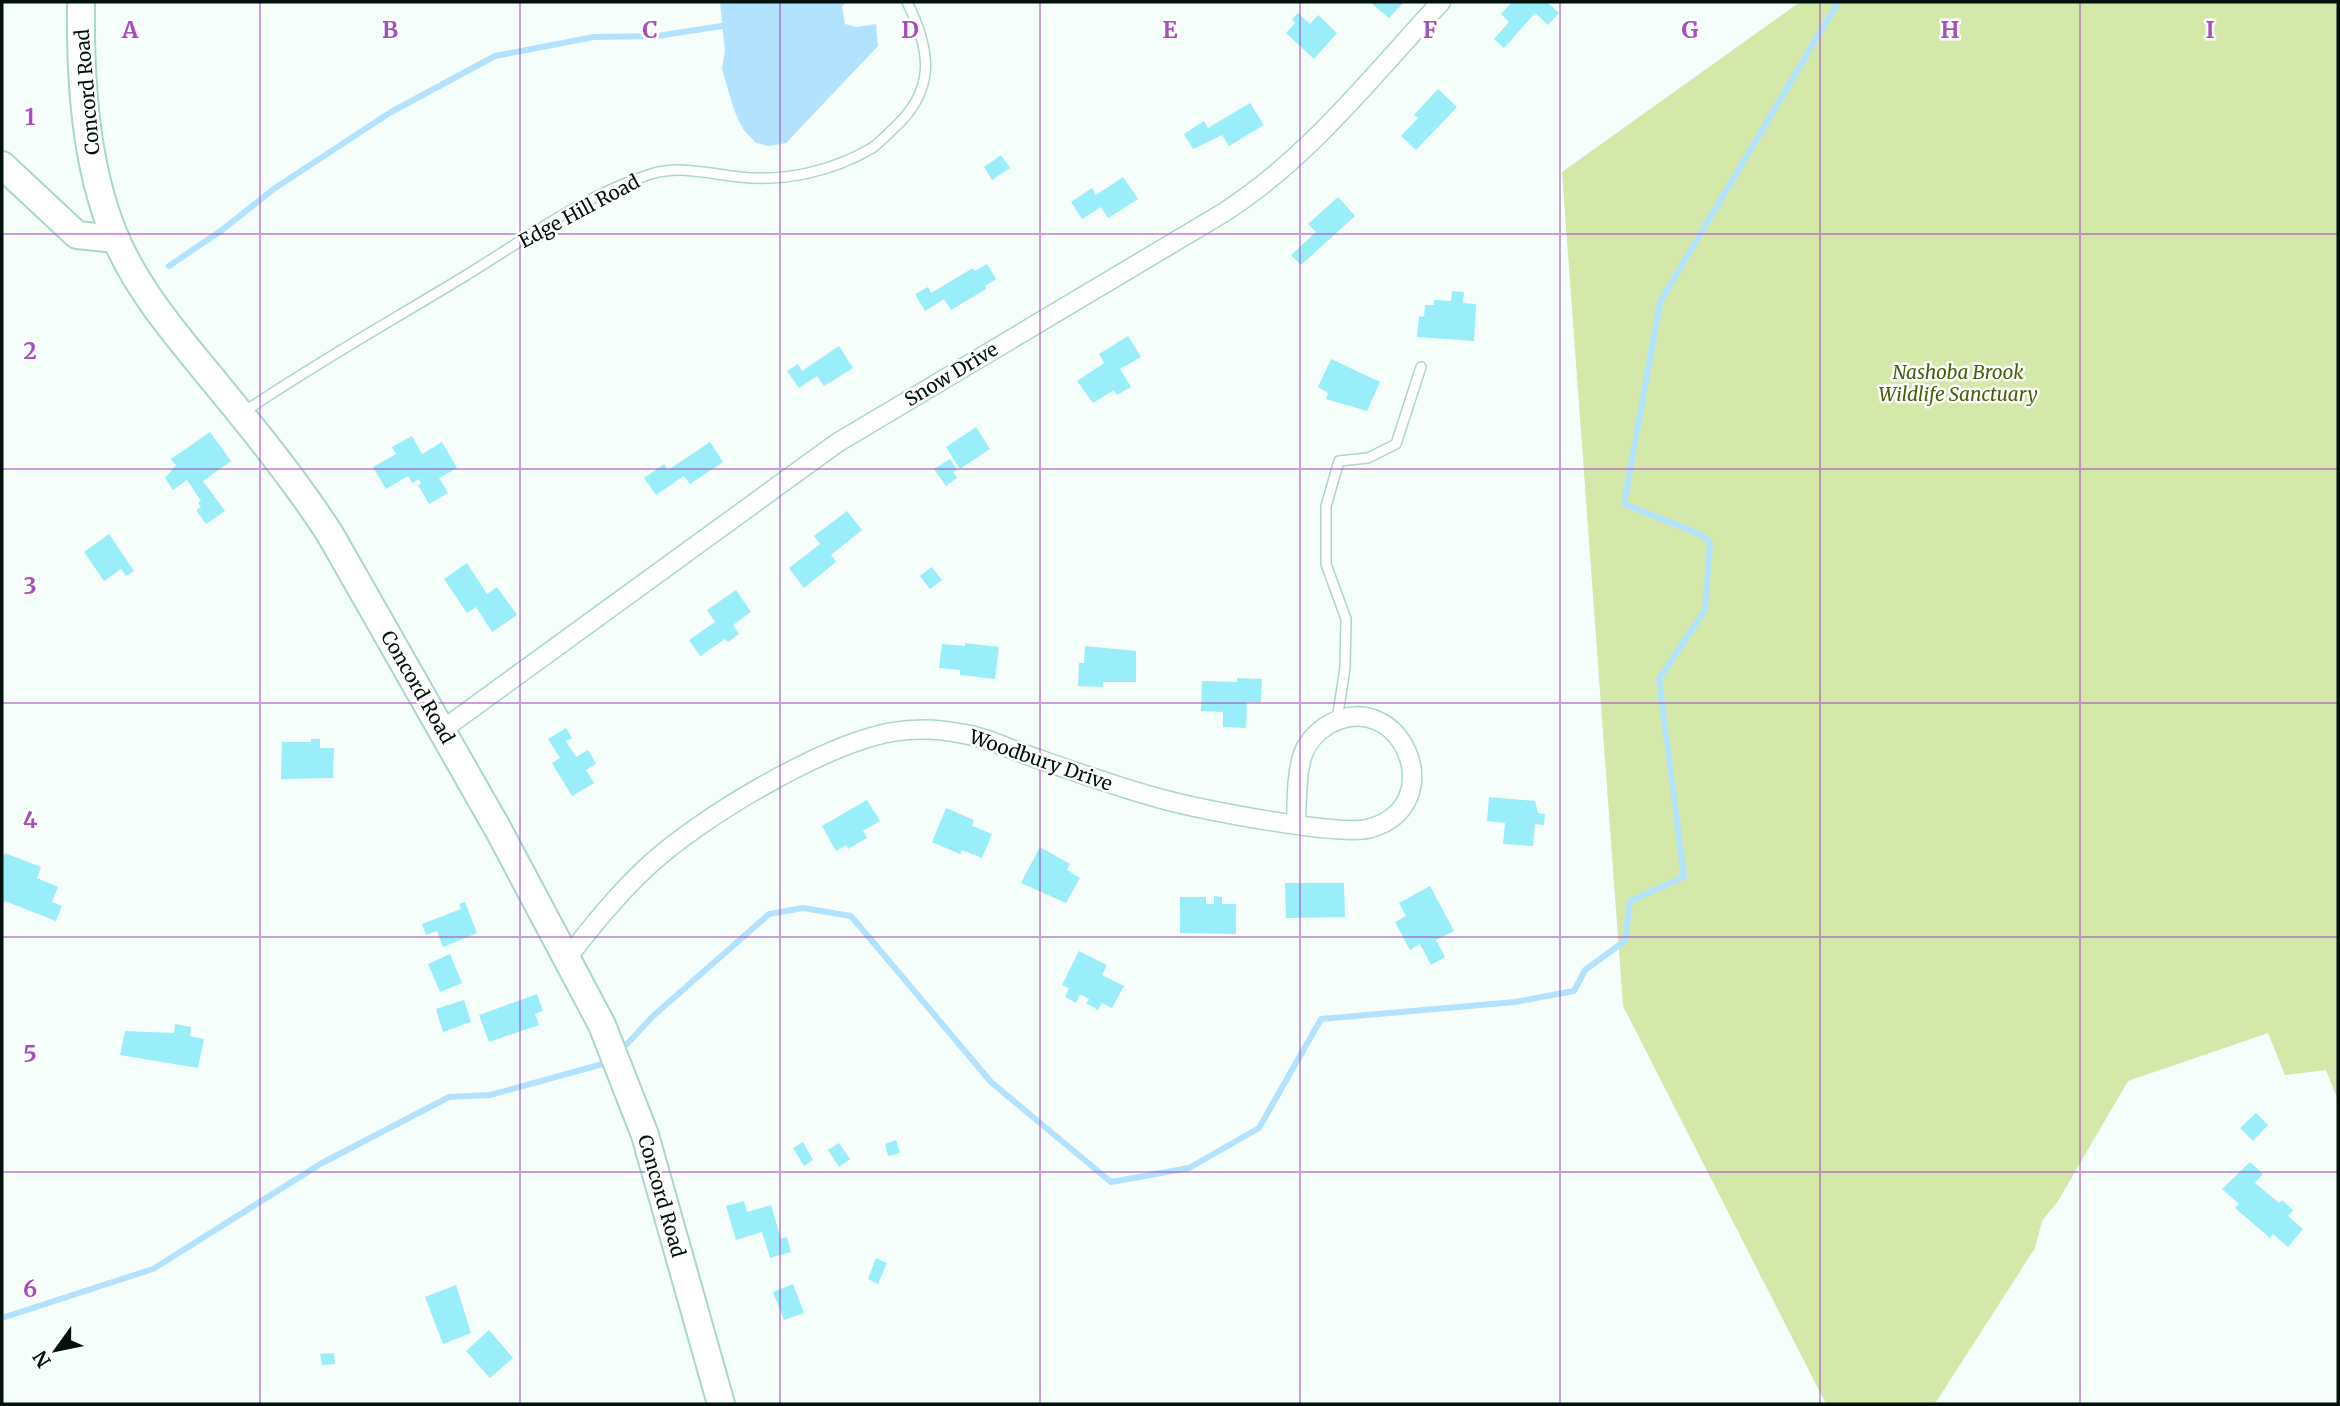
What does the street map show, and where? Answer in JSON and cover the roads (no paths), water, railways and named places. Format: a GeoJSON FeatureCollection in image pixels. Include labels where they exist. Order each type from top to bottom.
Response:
{"type":"FeatureCollection","features":[{"type":"Feature","properties":{"kind":"main road","name":"Concord Road"},"geometry":{"type":"LineString","coordinates":[[81,2],[89,146],[102,202],[116,239],[138,281],[168,324],[286,469],[330,534],[568,957],[616,1057],[645,1135],[721,1404]]}},
{"type":"Feature","properties":{"kind":"main road"},"geometry":{"type":"LineString","coordinates":[[2,165],[78,236],[116,239]]}},
{"type":"Feature","properties":{"kind":"street","name":"Snow Drive"},"geometry":{"type":"LineString","coordinates":[[442,730],[837,443],[1223,212],[1266,183],[1306,149],[1441,2]]}},
{"type":"Feature","properties":{"kind":"street","name":"Woodbury Drive"},"geometry":{"type":"LineString","coordinates":[[568,957],[608,905],[686,833],[782,776],[833,751],[891,732],[925,729],[967,734],[1160,799],[1206,810],[1368,830],[1384,824],[1397,813],[1407,799],[1412,784],[1413,767],[1408,751],[1399,737],[1386,726],[1371,719],[1337,720]]}},
{"type":"Feature","properties":{"kind":"street"},"geometry":{"type":"LineString","coordinates":[[1296,823],[1303,755],[1311,740],[1337,720]]}},
{"type":"Feature","properties":{"kind":"lane","name":"Edge Hill Road"},"geometry":{"type":"LineString","coordinates":[[241,414],[361,337],[566,214],[618,187],[652,173],[681,169],[752,178],[807,175],[872,148],[904,120],[920,98],[926,65],[921,35],[907,2]]}},
{"type":"Feature","properties":{"kind":"lane"},"geometry":{"type":"LineString","coordinates":[[1337,720],[1345,668],[1346,619],[1326,564],[1326,506],[1339,461],[1368,458],[1396,444],[1421,367]]}},
{"type":"Feature","properties":{"kind":"water"},"geometry":{"type":"Polygon","coordinates":[[[720,2],[846,2],[842,7],[845,24],[857,27],[876,24],[878,46],[786,143],[769,146],[756,143],[743,129],[734,110],[722,69],[725,51],[720,2]]]}},
{"type":"Feature","properties":{"kind":"waterway"},"geometry":{"type":"LineString","coordinates":[[627,1044],[652,1017],[769,914],[803,908],[851,916],[991,1082],[1111,1182],[1189,1168],[1259,1128],[1321,1019],[1515,1002],[1574,991],[1585,970],[1625,941],[1630,901],[1684,877],[1659,679],[1705,610],[1710,543],[1702,535],[1624,504],[1660,302],[1838,2]]}},
{"type":"Feature","properties":{"kind":"waterway"},"geometry":{"type":"LineString","coordinates":[[169,266],[222,230],[275,188],[391,112],[495,56],[594,37],[657,36],[722,26]]}},
{"type":"Feature","properties":{"kind":"waterway"},"geometry":{"type":"LineString","coordinates":[[2,1318],[153,1269],[322,1163],[449,1097],[490,1095],[603,1064]]}},
{"type":"Feature","properties":{"kind":"park label","name":"Nashoba Brook Wildlife Sanctuary"},"geometry":{"type":"Point","coordinates":[1958,383]}}]}
